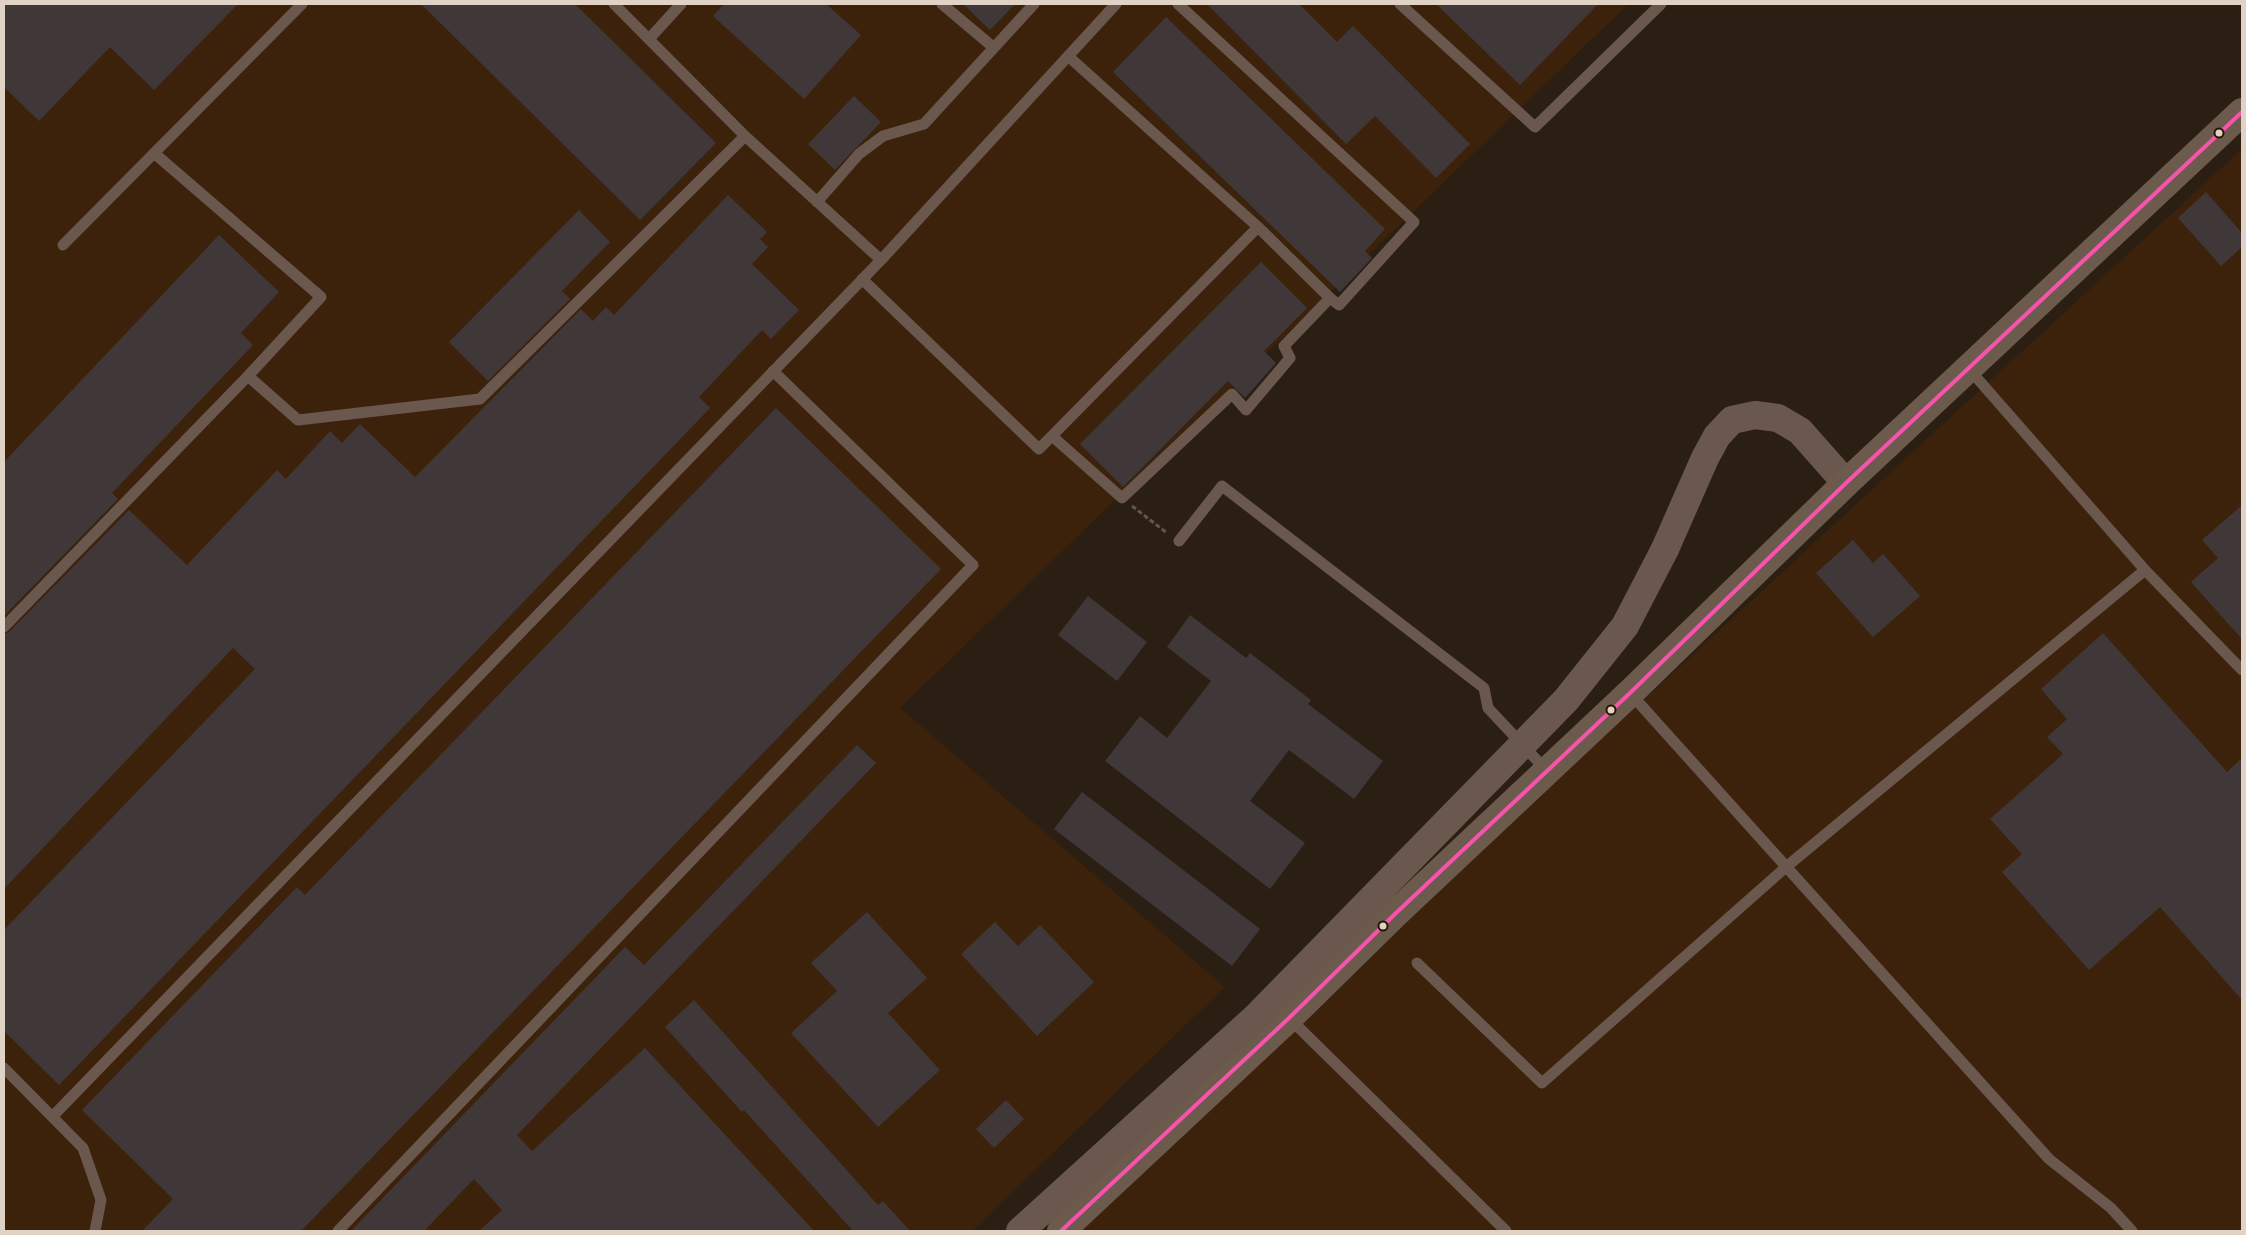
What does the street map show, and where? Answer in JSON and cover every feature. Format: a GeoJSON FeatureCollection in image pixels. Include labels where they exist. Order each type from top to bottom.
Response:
{"type":"FeatureCollection","features":[{"type":"Feature","properties":{"kind":"main road"},"geometry":{"type":"LineString","coordinates":[[1061,1231],[1289,1018],[1396,913],[1630,693],[1846,483],[2242,112]]}},
{"type":"Feature","properties":{"kind":"street"},"geometry":{"type":"LineString","coordinates":[[1020,1231],[1256,1016],[1566,700],[1625,626],[1666,549],[1705,458],[1717,436],[1732,420],[1754,415],[1778,418],[1800,431],[1846,483]]}},
{"type":"Feature","properties":{"kind":"lane"},"geometry":{"type":"LineString","coordinates":[[63,245],[302,4]]}},
{"type":"Feature","properties":{"kind":"lane"},"geometry":{"type":"LineString","coordinates":[[614,4],[745,136],[881,260]]}},
{"type":"Feature","properties":{"kind":"lane"},"geometry":{"type":"LineString","coordinates":[[649,39],[681,4]]}},
{"type":"Feature","properties":{"kind":"lane"},"geometry":{"type":"LineString","coordinates":[[942,4],[993,47]]}},
{"type":"Feature","properties":{"kind":"lane"},"geometry":{"type":"LineString","coordinates":[[818,202],[859,154],[883,136],[924,124],[1034,4]]}},
{"type":"Feature","properties":{"kind":"lane"},"geometry":{"type":"LineString","coordinates":[[53,1116],[881,260],[1116,4]]}},
{"type":"Feature","properties":{"kind":"lane"},"geometry":{"type":"LineString","coordinates":[[1068,56],[1258,227],[1339,305],[1414,222],[1178,4]]}},
{"type":"Feature","properties":{"kind":"lane"},"geometry":{"type":"LineString","coordinates":[[1400,4],[1535,127],[1661,4]]}},
{"type":"Feature","properties":{"kind":"lane"},"geometry":{"type":"LineString","coordinates":[[248,376],[298,420],[480,399],[745,136]]}},
{"type":"Feature","properties":{"kind":"lane"},"geometry":{"type":"LineString","coordinates":[[4,627],[248,376],[321,297],[154,153]]}},
{"type":"Feature","properties":{"kind":"lane"},"geometry":{"type":"LineString","coordinates":[[862,279],[1039,449],[1258,227]]}},
{"type":"Feature","properties":{"kind":"lane"},"geometry":{"type":"LineString","coordinates":[[1052,436],[1122,498],[1232,394],[1246,410],[1290,358],[1284,346],[1330,298]]}},
{"type":"Feature","properties":{"kind":"lane"},"geometry":{"type":"LineString","coordinates":[[1969,369],[2145,570],[2242,670]]}},
{"type":"Feature","properties":{"kind":"lane"},"geometry":{"type":"LineString","coordinates":[[338,1231],[973,565],[773,371]]}},
{"type":"Feature","properties":{"kind":"lane"},"geometry":{"type":"LineString","coordinates":[[1175,538],[1222,486],[1484,688],[1488,708],[1547,771]]}},
{"type":"Feature","properties":{"kind":"lane"},"geometry":{"type":"LineString","coordinates":[[1417,963],[1542,1083],[1786,867],[2145,570]]}},
{"type":"Feature","properties":{"kind":"lane"},"geometry":{"type":"LineString","coordinates":[[1630,693],[2049,1159],[2111,1208],[2132,1231]]}},
{"type":"Feature","properties":{"kind":"lane"},"geometry":{"type":"LineString","coordinates":[[1289,1018],[1506,1231]]}},
{"type":"Feature","properties":{"kind":"lane"},"geometry":{"type":"LineString","coordinates":[[4,1068],[84,1148],[101,1200],[95,1231]]}},
{"type":"Feature","properties":{"kind":"path"},"geometry":{"type":"LineString","coordinates":[[1122,498],[1175,538]]}},
{"type":"Feature","properties":{"kind":"shaded area"},"geometry":{"type":"Polygon","coordinates":[[[4,4],[1628,4],[900,708],[1225,987],[972,1231],[4,1231],[4,4]]]}},
{"type":"Feature","properties":{"kind":"shaded area"},"geometry":{"type":"Polygon","coordinates":[[[2242,149],[2242,1231],[1063,1231],[1349,971],[2242,149]]]}},
{"type":"Feature","properties":{"kind":"building"},"geometry":{"type":"Polygon","coordinates":[[[4,4],[238,4],[154,90],[110,47],[39,121],[4,87],[4,4]]]}},
{"type":"Feature","properties":{"kind":"building"},"geometry":{"type":"Polygon","coordinates":[[[421,4],[575,4],[716,143],[640,220],[421,4]]]}},
{"type":"Feature","properties":{"kind":"building"},"geometry":{"type":"Polygon","coordinates":[[[724,4],[826,4],[861,35],[804,99],[713,16],[724,4]]]}},
{"type":"Feature","properties":{"kind":"building"},"geometry":{"type":"Polygon","coordinates":[[[963,4],[1015,4],[990,30],[963,4]]]}},
{"type":"Feature","properties":{"kind":"building"},"geometry":{"type":"Polygon","coordinates":[[[1207,4],[1299,4],[1337,42],[1353,26],[1470,144],[1436,178],[1375,116],[1346,144],[1207,4]]]}},
{"type":"Feature","properties":{"kind":"building"},"geometry":{"type":"Polygon","coordinates":[[[1436,4],[1598,4],[1520,85],[1436,4]]]}},
{"type":"Feature","properties":{"kind":"building"},"geometry":{"type":"Polygon","coordinates":[[[1166,17],[1385,229],[1365,251],[1372,258],[1340,292],[1113,72],[1166,17]]]}},
{"type":"Feature","properties":{"kind":"building"},"geometry":{"type":"Polygon","coordinates":[[[854,96],[881,122],[835,170],[808,144],[854,96]]]}},
{"type":"Feature","properties":{"kind":"building"},"geometry":{"type":"Polygon","coordinates":[[[2206,192],[2242,233],[2242,247],[2221,266],[2178,218],[2206,192]]]}},
{"type":"Feature","properties":{"kind":"building"},"geometry":{"type":"Polygon","coordinates":[[[728,195],[767,232],[760,239],[768,247],[752,264],[799,310],[771,339],[762,330],[699,397],[710,408],[59,1085],[4,1031],[4,930],[255,669],[233,648],[4,889],[4,634],[9,632],[129,510],[187,565],[277,470],[286,479],[330,431],[342,443],[360,424],[415,477],[581,309],[593,321],[606,307],[614,315],[728,195]]]}},
{"type":"Feature","properties":{"kind":"building"},"geometry":{"type":"Polygon","coordinates":[[[579,210],[610,242],[562,291],[570,299],[488,381],[449,342],[579,210]]]}},
{"type":"Feature","properties":{"kind":"building"},"geometry":{"type":"Polygon","coordinates":[[[219,235],[279,292],[241,333],[253,345],[112,493],[118,499],[4,616],[4,462],[219,235]]]}},
{"type":"Feature","properties":{"kind":"building"},"geometry":{"type":"Polygon","coordinates":[[[1261,262],[1307,308],[1264,351],[1276,363],[1245,398],[1228,381],[1123,487],[1080,444],[1261,262]]]}},
{"type":"Feature","properties":{"kind":"building"},"geometry":{"type":"Polygon","coordinates":[[[776,408],[941,569],[301,1231],[142,1231],[173,1199],[82,1110],[297,887],[305,895],[776,408]]]}},
{"type":"Feature","properties":{"kind":"building"},"geometry":{"type":"Polygon","coordinates":[[[2242,505],[2242,639],[2191,582],[2218,558],[2202,540],[2242,505]]]}},
{"type":"Feature","properties":{"kind":"building"},"geometry":{"type":"Polygon","coordinates":[[[1853,540],[1873,563],[1883,554],[1920,596],[1873,637],[1816,573],[1853,540]]]}},
{"type":"Feature","properties":{"kind":"building"},"geometry":{"type":"Polygon","coordinates":[[[1088,596],[1147,642],[1117,681],[1058,635],[1088,596]]]}},
{"type":"Feature","properties":{"kind":"building"},"geometry":{"type":"Polygon","coordinates":[[[1190,615],[1246,658],[1250,653],[1311,700],[1308,704],[1383,761],[1354,799],[1289,750],[1250,801],[1305,843],[1270,889],[1105,761],[1140,716],[1167,738],[1211,681],[1167,647],[1190,615]]]}},
{"type":"Feature","properties":{"kind":"building"},"geometry":{"type":"Polygon","coordinates":[[[2103,633],[2227,772],[2242,758],[2242,1000],[2160,907],[2089,970],[2002,872],[2022,854],[1990,819],[2063,754],[2047,737],[2067,719],[2041,689],[2103,633]]]}},
{"type":"Feature","properties":{"kind":"building"},"geometry":{"type":"Polygon","coordinates":[[[857,745],[876,763],[517,1135],[532,1151],[645,1048],[814,1231],[479,1231],[502,1210],[474,1179],[424,1231],[351,1231],[625,947],[644,965],[857,745]]]}},
{"type":"Feature","properties":{"kind":"building"},"geometry":{"type":"Polygon","coordinates":[[[1082,792],[1260,929],[1232,966],[1054,829],[1082,792]]]}},
{"type":"Feature","properties":{"kind":"building"},"geometry":{"type":"Polygon","coordinates":[[[867,912],[927,978],[888,1013],[940,1070],[878,1127],[791,1033],[837,991],[811,963],[867,912]]]}},
{"type":"Feature","properties":{"kind":"building"},"geometry":{"type":"Polygon","coordinates":[[[995,922],[1018,946],[1040,925],[1094,982],[1037,1036],[961,954],[995,922]]]}},
{"type":"Feature","properties":{"kind":"building"},"geometry":{"type":"Polygon","coordinates":[[[694,1000],[878,1205],[883,1201],[910,1231],[853,1231],[744,1110],[742,1112],[665,1027],[694,1000]]]}},
{"type":"Feature","properties":{"kind":"building"},"geometry":{"type":"Polygon","coordinates":[[[1006,1100],[1024,1119],[994,1148],[976,1129],[1006,1100]]]}},
{"type":"Feature","properties":{"kind":"transit line"},"geometry":{"type":"LineString","coordinates":[[1061,1231],[1289,1018],[1396,913],[1630,693],[1846,483],[2242,112]]}}]}
